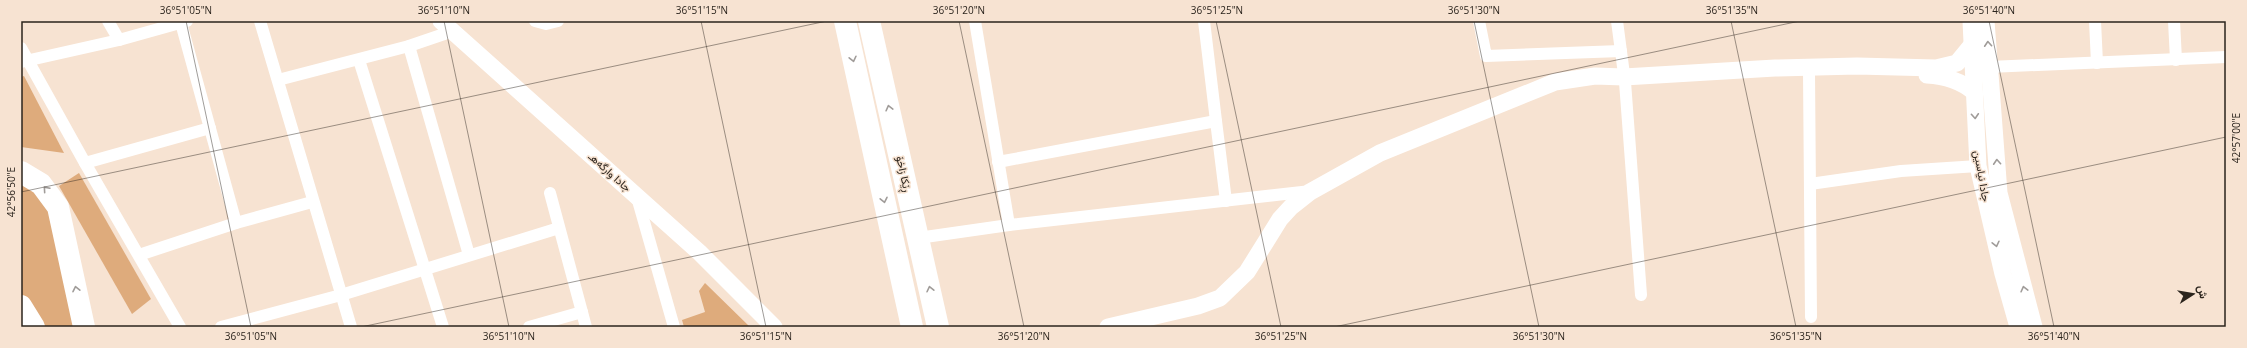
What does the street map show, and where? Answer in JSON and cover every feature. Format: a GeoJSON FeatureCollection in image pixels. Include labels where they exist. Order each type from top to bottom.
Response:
{"type":"FeatureCollection","features":[{"type":"Feature","properties":{"kind":"highway"},"geometry":{"type":"LineString","coordinates":[[845,21],[912,327]]}},
{"type":"Feature","properties":{"kind":"highway","name":"ڕێکا زاخۆ"},"geometry":{"type":"LineString","coordinates":[[869,21],[938,327]]}},
{"type":"Feature","properties":{"kind":"highway"},"geometry":{"type":"LineString","coordinates":[[870,134],[873,138],[882,142],[891,137],[894,128]]}},
{"type":"Feature","properties":{"kind":"highway"},"geometry":{"type":"LineString","coordinates":[[878,173],[882,165],[890,161],[895,162],[902,167]]}},
{"type":"Feature","properties":{"kind":"highway"},"geometry":{"type":"LineString","coordinates":[[21,172],[34,178],[48,191],[61,216],[84,327]]}},
{"type":"Feature","properties":{"kind":"highway"},"geometry":{"type":"LineString","coordinates":[[21,306],[34,327]]}},
{"type":"Feature","properties":{"kind":"street"},"geometry":{"type":"LineString","coordinates":[[108,21],[120,40]]}},
{"type":"Feature","properties":{"kind":"street"},"geometry":{"type":"LineString","coordinates":[[260,21],[312,202],[351,327]]}},
{"type":"Feature","properties":{"kind":"street"},"geometry":{"type":"LineString","coordinates":[[535,21],[546,24],[558,21]]}},
{"type":"Feature","properties":{"kind":"street"},"geometry":{"type":"LineString","coordinates":[[975,21],[1009,225]]}},
{"type":"Feature","properties":{"kind":"street"},"geometry":{"type":"LineString","coordinates":[[1204,21],[1226,201]]}},
{"type":"Feature","properties":{"kind":"street"},"geometry":{"type":"LineString","coordinates":[[1479,21],[1486,56],[1621,51]]}},
{"type":"Feature","properties":{"kind":"street"},"geometry":{"type":"LineString","coordinates":[[1617,21],[1624,79],[1641,295]]}},
{"type":"Feature","properties":{"kind":"street","name":"جادا نیاسین"},"geometry":{"type":"LineString","coordinates":[[1971,21],[1971,46],[1978,166],[2003,274],[2018,327]]}},
{"type":"Feature","properties":{"kind":"street","name":"جادا نیاسین"},"geometry":{"type":"LineString","coordinates":[[1986,21],[1999,193],[2034,327]]}},
{"type":"Feature","properties":{"kind":"street"},"geometry":{"type":"LineString","coordinates":[[2095,21],[2097,64]]}},
{"type":"Feature","properties":{"kind":"street"},"geometry":{"type":"LineString","coordinates":[[2174,21],[2176,60]]}},
{"type":"Feature","properties":{"kind":"street"},"geometry":{"type":"LineString","coordinates":[[25,61],[120,40],[185,22],[210,128],[236,223]]}},
{"type":"Feature","properties":{"kind":"street"},"geometry":{"type":"LineString","coordinates":[[278,80],[409,46],[447,26]]}},
{"type":"Feature","properties":{"kind":"street","name":"جادا وارگه‌هـ"},"geometry":{"type":"LineString","coordinates":[[447,26],[699,252],[774,327]]}},
{"type":"Feature","properties":{"kind":"street"},"geometry":{"type":"LineString","coordinates":[[409,46],[469,255]]}},
{"type":"Feature","properties":{"kind":"street"},"geometry":{"type":"LineString","coordinates":[[1108,327],[1198,306],[1220,298],[1248,272],[1265,240],[1284,215],[1291,207],[1312,191],[1380,153],[1555,82],[1595,76],[1624,79],[1809,72],[1936,76],[1952,72],[1971,46]]}},
{"type":"Feature","properties":{"kind":"street"},"geometry":{"type":"LineString","coordinates":[[21,48],[25,61],[180,327]]}},
{"type":"Feature","properties":{"kind":"street"},"geometry":{"type":"LineString","coordinates":[[1990,67],[2097,64],[2226,57]]}},
{"type":"Feature","properties":{"kind":"street"},"geometry":{"type":"LineString","coordinates":[[358,60],[443,327]]}},
{"type":"Feature","properties":{"kind":"street"},"geometry":{"type":"LineString","coordinates":[[1139,327],[1205,312],[1226,303],[1254,277],[1272,246],[1298,212],[1342,182],[1387,158],[1562,87],[1624,79],[1775,68],[1857,66],[1936,68],[1952,72],[1974,92]]}},
{"type":"Feature","properties":{"kind":"street"},"geometry":{"type":"LineString","coordinates":[[1809,72],[1811,317]]}},
{"type":"Feature","properties":{"kind":"street"},"geometry":{"type":"LineString","coordinates":[[998,162],[1216,121]]}},
{"type":"Feature","properties":{"kind":"street"},"geometry":{"type":"LineString","coordinates":[[85,163],[210,128]]}},
{"type":"Feature","properties":{"kind":"street"},"geometry":{"type":"LineString","coordinates":[[1810,184],[1901,171],[1978,166]]}},
{"type":"Feature","properties":{"kind":"street"},"geometry":{"type":"LineString","coordinates":[[918,238],[1009,225],[1312,191]]}},
{"type":"Feature","properties":{"kind":"street"},"geometry":{"type":"LineString","coordinates":[[550,192],[586,327]]}},
{"type":"Feature","properties":{"kind":"street"},"geometry":{"type":"LineString","coordinates":[[637,196],[674,327]]}},
{"type":"Feature","properties":{"kind":"street"},"geometry":{"type":"LineString","coordinates":[[138,255],[236,223],[312,202]]}},
{"type":"Feature","properties":{"kind":"street"},"geometry":{"type":"LineString","coordinates":[[221,327],[341,295],[424,268],[559,228]]}},
{"type":"Feature","properties":{"kind":"street"},"geometry":{"type":"LineString","coordinates":[[529,327],[582,312]]}},
{"type":"Feature","properties":{"kind":"shaded area"},"geometry":{"type":"Polygon","coordinates":[[[24,76],[64,153],[21,147],[21,77],[24,76]]]}},
{"type":"Feature","properties":{"kind":"shaded area"},"geometry":{"type":"Polygon","coordinates":[[[21,163],[59,226],[85,327],[34,327],[21,306],[21,163]]]}},
{"type":"Feature","properties":{"kind":"shaded area"},"geometry":{"type":"Polygon","coordinates":[[[79,173],[151,299],[132,314],[59,186],[79,173]]]}},
{"type":"Feature","properties":{"kind":"shaded area"},"geometry":{"type":"Polygon","coordinates":[[[705,283],[750,327],[684,327],[682,320],[705,312],[699,291],[705,283]]]}}]}
